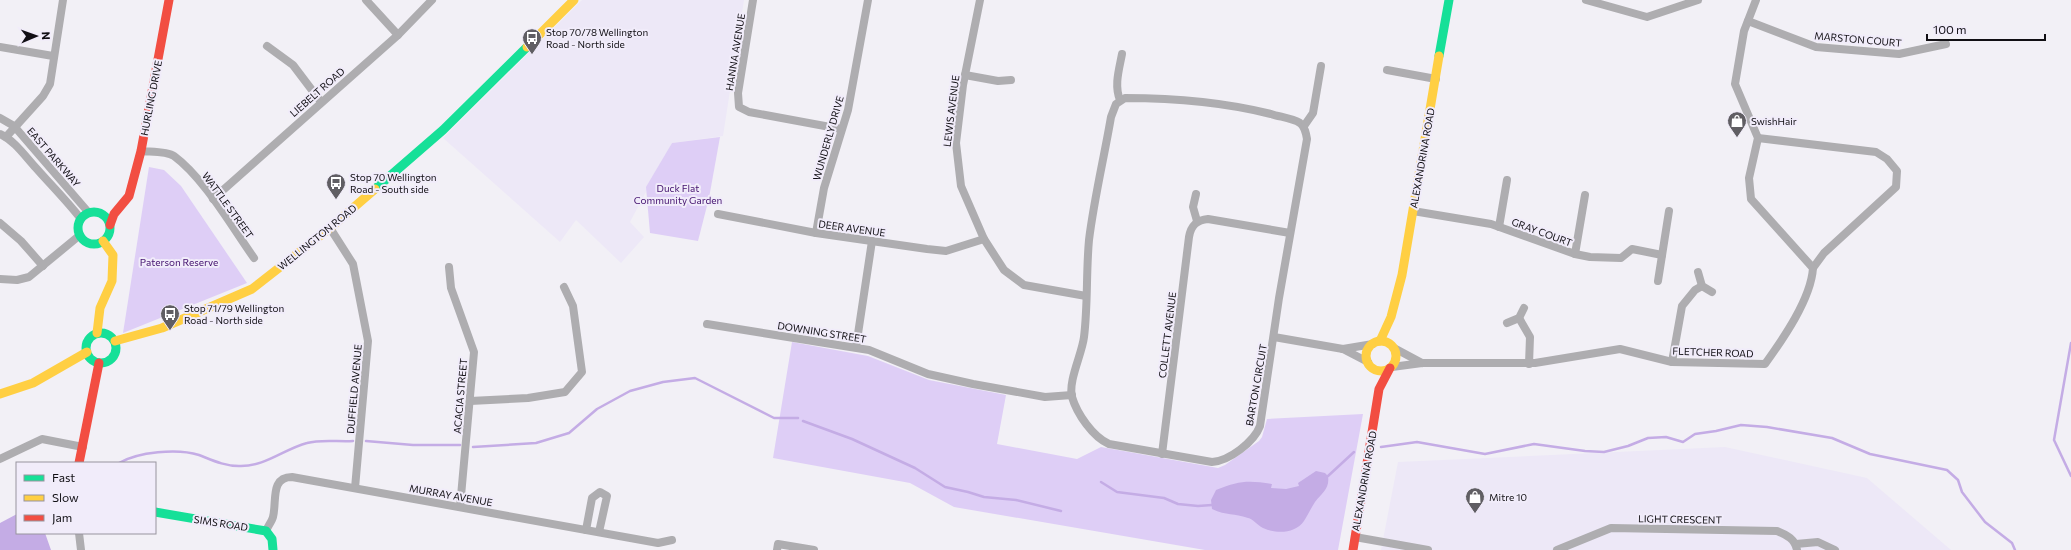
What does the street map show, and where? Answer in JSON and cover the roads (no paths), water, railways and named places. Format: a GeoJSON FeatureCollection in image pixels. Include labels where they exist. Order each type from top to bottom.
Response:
{"type":"FeatureCollection","features":[{"type":"Feature","properties":{"kind":"main road","name":"HURLING DRIVE"},"geometry":{"type":"LineString","coordinates":[[110,225],[114,214],[129,196],[141,151],[169,0]]}},
{"type":"Feature","properties":{"kind":"main road","name":"WELLINGTON ROAD"},"geometry":{"type":"LineString","coordinates":[[115,341],[162,328],[252,289],[330,228],[444,130],[574,0]]}},
{"type":"Feature","properties":{"kind":"main road","name":"ALEXANDRINA ROAD"},"geometry":{"type":"LineString","coordinates":[[1393,346],[1392,315],[1402,274],[1449,0]]}},
{"type":"Feature","properties":{"kind":"main road"},"geometry":{"type":"LineString","coordinates":[[99,213],[106,217],[110,225],[109,234],[103,241],[98,243],[88,242],[80,235],[78,227],[81,219],[89,213],[99,213],[111,208],[129,196]]}},
{"type":"Feature","properties":{"kind":"main road"},"geometry":{"type":"LineString","coordinates":[[97,333],[100,308],[112,281],[113,255],[103,241]]}},
{"type":"Feature","properties":{"kind":"main road","name":"ALEXANDRINA ROAD"},"geometry":{"type":"LineString","coordinates":[[1376,342],[1392,315]]}},
{"type":"Feature","properties":{"kind":"main road"},"geometry":{"type":"LineString","coordinates":[[97,333],[109,335],[115,341],[116,350],[112,358],[99,363],[92,359],[87,352],[87,343],[89,338],[97,333]]}},
{"type":"Feature","properties":{"kind":"main road"},"geometry":{"type":"LineString","coordinates":[[1369,364],[1382,371],[1391,368],[1397,356],[1393,346],[1376,342],[1367,352],[1369,364],[1379,388]]}},
{"type":"Feature","properties":{"kind":"main road"},"geometry":{"type":"LineString","coordinates":[[0,394],[33,383],[87,352]]}},
{"type":"Feature","properties":{"kind":"main road"},"geometry":{"type":"LineString","coordinates":[[79,462],[99,363]]}},
{"type":"Feature","properties":{"kind":"main road","name":"ALEXANDRINA ROAD"},"geometry":{"type":"LineString","coordinates":[[1353,550],[1379,388],[1391,368]]}},
{"type":"Feature","properties":{"kind":"main road","name":"SIMS ROAD"},"geometry":{"type":"LineString","coordinates":[[156,512],[266,531]]}},
{"type":"Feature","properties":{"kind":"main road"},"geometry":{"type":"LineString","coordinates":[[266,531],[272,539],[273,550]]}},
{"type":"Feature","properties":{"kind":"street"},"geometry":{"type":"LineString","coordinates":[[3,135],[14,126],[43,96],[50,84],[53,56],[63,0]]}},
{"type":"Feature","properties":{"kind":"street"},"geometry":{"type":"LineString","coordinates":[[366,0],[398,35]]}},
{"type":"Feature","properties":{"kind":"street","name":"LIEBELT ROAD"},"geometry":{"type":"LineString","coordinates":[[213,199],[398,35],[432,0]]}},
{"type":"Feature","properties":{"kind":"street","name":"HANNA AVENUE"},"geometry":{"type":"LineString","coordinates":[[753,0],[738,93],[739,107],[749,112],[840,129]]}},
{"type":"Feature","properties":{"kind":"street","name":"WUNDERLY DRIVE"},"geometry":{"type":"LineString","coordinates":[[816,234],[824,188],[840,129],[848,110],[868,0]]}},
{"type":"Feature","properties":{"kind":"street","name":"LEWIS AVENUE"},"geometry":{"type":"LineString","coordinates":[[980,0],[965,75],[956,143],[956,157],[961,186],[984,239],[1004,270],[1024,285],[1086,296]]}},
{"type":"Feature","properties":{"kind":"street"},"geometry":{"type":"LineString","coordinates":[[1586,0],[1647,17],[1698,0]]}},
{"type":"Feature","properties":{"kind":"street"},"geometry":{"type":"LineString","coordinates":[[1756,0],[1744,31],[1736,84],[1758,138],[1749,178],[1751,199],[1813,268],[1824,253],[1896,187],[1897,171],[1888,159],[1876,152],[1758,138]]}},
{"type":"Feature","properties":{"kind":"street","name":"MARSTON COURT"},"geometry":{"type":"LineString","coordinates":[[1748,21],[1816,47],[1899,54],[1946,44]]}},
{"type":"Feature","properties":{"kind":"street"},"geometry":{"type":"LineString","coordinates":[[267,46],[292,65],[321,102]]}},
{"type":"Feature","properties":{"kind":"street"},"geometry":{"type":"LineString","coordinates":[[0,47],[53,56]]}},
{"type":"Feature","properties":{"kind":"street"},"geometry":{"type":"LineString","coordinates":[[1120,100],[1117,91],[1117,83],[1122,54]]}},
{"type":"Feature","properties":{"kind":"street"},"geometry":{"type":"LineString","coordinates":[[1072,395],[1074,375],[1085,336],[1086,296],[1092,223],[1113,109],[1120,100],[1133,98],[1196,100],[1237,106],[1294,120],[1304,126],[1313,113],[1321,66]]}},
{"type":"Feature","properties":{"kind":"street"},"geometry":{"type":"LineString","coordinates":[[1387,70],[1436,79]]}},
{"type":"Feature","properties":{"kind":"street"},"geometry":{"type":"LineString","coordinates":[[965,75],[998,81],[1011,80]]}},
{"type":"Feature","properties":{"kind":"street","name":"EAST PARKWAY"},"geometry":{"type":"LineString","coordinates":[[0,118],[14,126],[89,213]]}},
{"type":"Feature","properties":{"kind":"street","name":"BARTON CIRCUIT"},"geometry":{"type":"LineString","coordinates":[[1072,395],[1082,416],[1103,441],[1115,447],[1218,461],[1236,452],[1253,438],[1260,426],[1290,233],[1307,139],[1304,126]]}},
{"type":"Feature","properties":{"kind":"street","name":"EAST PARKWAY"},"geometry":{"type":"LineString","coordinates":[[3,135],[63,196],[81,219]]}},
{"type":"Feature","properties":{"kind":"street","name":"WATTLE STREET"},"geometry":{"type":"LineString","coordinates":[[141,151],[173,155],[193,175],[213,199],[254,258]]}},
{"type":"Feature","properties":{"kind":"street"},"geometry":{"type":"LineString","coordinates":[[1499,227],[1507,180]]}},
{"type":"Feature","properties":{"kind":"street"},"geometry":{"type":"LineString","coordinates":[[1196,194],[1194,207],[1197,221],[1208,218],[1290,233]]}},
{"type":"Feature","properties":{"kind":"street"},"geometry":{"type":"LineString","coordinates":[[1575,254],[1585,195]]}},
{"type":"Feature","properties":{"kind":"street","name":"GRAY COURT"},"geometry":{"type":"LineString","coordinates":[[1413,211],[1499,227],[1575,254],[1590,257],[1621,258],[1632,249],[1662,255]]}},
{"type":"Feature","properties":{"kind":"street"},"geometry":{"type":"LineString","coordinates":[[1658,281],[1669,211]]}},
{"type":"Feature","properties":{"kind":"street","name":"DEER AVENUE"},"geometry":{"type":"LineString","coordinates":[[718,214],[816,234],[946,251],[984,239]]}},
{"type":"Feature","properties":{"kind":"street","name":"COLLETT AVENUE"},"geometry":{"type":"LineString","coordinates":[[1162,454],[1189,237],[1192,226],[1197,221]]}},
{"type":"Feature","properties":{"kind":"street"},"geometry":{"type":"LineString","coordinates":[[0,224],[21,241],[43,266]]}},
{"type":"Feature","properties":{"kind":"street","name":"DUFFIELD AVENUE"},"geometry":{"type":"LineString","coordinates":[[330,228],[354,264],[368,341],[355,488]]}},
{"type":"Feature","properties":{"kind":"street"},"geometry":{"type":"LineString","coordinates":[[0,279],[25,278],[43,266],[80,235]]}},
{"type":"Feature","properties":{"kind":"street"},"geometry":{"type":"LineString","coordinates":[[856,347],[872,241]]}},
{"type":"Feature","properties":{"kind":"street","name":"ACACIA STREET"},"geometry":{"type":"LineString","coordinates":[[448,267],[451,288],[474,352],[460,507]]}},
{"type":"Feature","properties":{"kind":"street","name":"FLETCHER ROAD"},"geometry":{"type":"LineString","coordinates":[[1391,368],[1422,363],[1529,364],[1620,349],[1672,362],[1765,364],[1783,340],[1812,283],[1813,268]]}},
{"type":"Feature","properties":{"kind":"street"},"geometry":{"type":"LineString","coordinates":[[1698,272],[1702,286],[1712,292]]}},
{"type":"Feature","properties":{"kind":"street"},"geometry":{"type":"LineString","coordinates":[[1672,362],[1682,306],[1695,290],[1702,286]]}},
{"type":"Feature","properties":{"kind":"street"},"geometry":{"type":"LineString","coordinates":[[470,401],[528,398],[565,392],[582,372],[573,306],[564,287]]}},
{"type":"Feature","properties":{"kind":"street"},"geometry":{"type":"LineString","coordinates":[[1507,323],[1519,318],[1524,308]]}},
{"type":"Feature","properties":{"kind":"street"},"geometry":{"type":"LineString","coordinates":[[1519,318],[1530,337],[1529,364]]}},
{"type":"Feature","properties":{"kind":"street","name":"DOWNING STREET"},"geometry":{"type":"LineString","coordinates":[[707,324],[856,347],[885,356],[928,374],[1045,396],[1072,395]]}},
{"type":"Feature","properties":{"kind":"street"},"geometry":{"type":"LineString","coordinates":[[1274,338],[1343,349],[1369,364]]}},
{"type":"Feature","properties":{"kind":"street"},"geometry":{"type":"LineString","coordinates":[[1343,349],[1376,342]]}},
{"type":"Feature","properties":{"kind":"street","name":"FLETCHER ROAD"},"geometry":{"type":"LineString","coordinates":[[1393,346],[1422,363]]}},
{"type":"Feature","properties":{"kind":"street"},"geometry":{"type":"LineString","coordinates":[[0,460],[42,439],[83,447]]}},
{"type":"Feature","properties":{"kind":"street","name":"MURRAY AVENUE"},"geometry":{"type":"LineString","coordinates":[[266,531],[273,517],[276,487],[279,481],[285,477],[658,542],[672,540]]}},
{"type":"Feature","properties":{"kind":"street"},"geometry":{"type":"LineString","coordinates":[[586,530],[592,498],[600,492],[607,496],[599,532]]}},
{"type":"Feature","properties":{"kind":"street","name":"LIGHT CRESCENT"},"geometry":{"type":"LineString","coordinates":[[1557,550],[1611,528],[1777,531],[1787,535],[1797,547]]}},
{"type":"Feature","properties":{"kind":"street"},"geometry":{"type":"LineString","coordinates":[[79,534],[81,550]]}},
{"type":"Feature","properties":{"kind":"street"},"geometry":{"type":"LineString","coordinates":[[1355,537],[1428,550]]}},
{"type":"Feature","properties":{"kind":"street"},"geometry":{"type":"LineString","coordinates":[[1797,547],[1818,542],[1835,550]]}},
{"type":"Feature","properties":{"kind":"street"},"geometry":{"type":"LineString","coordinates":[[777,550],[778,544],[814,550]]}},
{"type":"Feature","properties":{"kind":"waterway"},"geometry":{"type":"LineString","coordinates":[[2071,343],[2054,440],[2071,476]]}},
{"type":"Feature","properties":{"kind":"waterway"},"geometry":{"type":"LineString","coordinates":[[473,447],[536,443],[569,433],[597,409],[630,391],[663,382],[695,378],[774,418],[798,418]]}},
{"type":"Feature","properties":{"kind":"waterway"},"geometry":{"type":"LineString","coordinates":[[803,421],[852,439],[915,468],[945,487],[984,497],[1016,500],[1061,511]]}},
{"type":"Feature","properties":{"kind":"waterway"},"geometry":{"type":"LineString","coordinates":[[1381,447],[1417,442],[1485,454],[1534,444],[1604,452],[1628,446],[1648,438],[1666,437],[1683,442],[1695,434],[1741,425],[1767,427],[1832,438],[1870,454],[1947,470],[1958,480],[1962,492],[1985,522],[2012,543],[2015,550]]}},
{"type":"Feature","properties":{"kind":"waterway"},"geometry":{"type":"LineString","coordinates":[[121,462],[136,456],[158,452],[180,452],[199,455],[228,465],[248,466],[266,461],[290,449],[307,443],[324,441],[353,441]]}},
{"type":"Feature","properties":{"kind":"waterway"},"geometry":{"type":"LineString","coordinates":[[366,441],[413,445],[460,445]]}},
{"type":"Feature","properties":{"kind":"waterway"},"geometry":{"type":"LineString","coordinates":[[1328,476],[1354,452]]}},
{"type":"Feature","properties":{"kind":"waterway"},"geometry":{"type":"LineString","coordinates":[[1101,482],[1117,492],[1164,498],[1178,504],[1198,506],[1212,505]]}},
{"type":"Feature","properties":{"kind":"place","name":"Stop 70/78 Wellington Road - North side"},"geometry":{"type":"Point","coordinates":[532,55]}},
{"type":"Feature","properties":{"kind":"place","name":"SwishHair"},"geometry":{"type":"Point","coordinates":[1737,138]}},
{"type":"Feature","properties":{"kind":"place","name":"Stop 70 Wellington Road - South side"},"geometry":{"type":"Point","coordinates":[336,200]}},
{"type":"Feature","properties":{"kind":"place","name":"Stop 71/79 Wellington Road - North side"},"geometry":{"type":"Point","coordinates":[170,331]}},
{"type":"Feature","properties":{"kind":"place","name":"Mitre 10"},"geometry":{"type":"Point","coordinates":[1475,514]}},
{"type":"Feature","properties":{"kind":"park label","name":"Duck Flat Community Garden"},"geometry":{"type":"Point","coordinates":[678,194]}},
{"type":"Feature","properties":{"kind":"park label","name":"Paterson Reserve"},"geometry":{"type":"Point","coordinates":[179,262]}}]}
